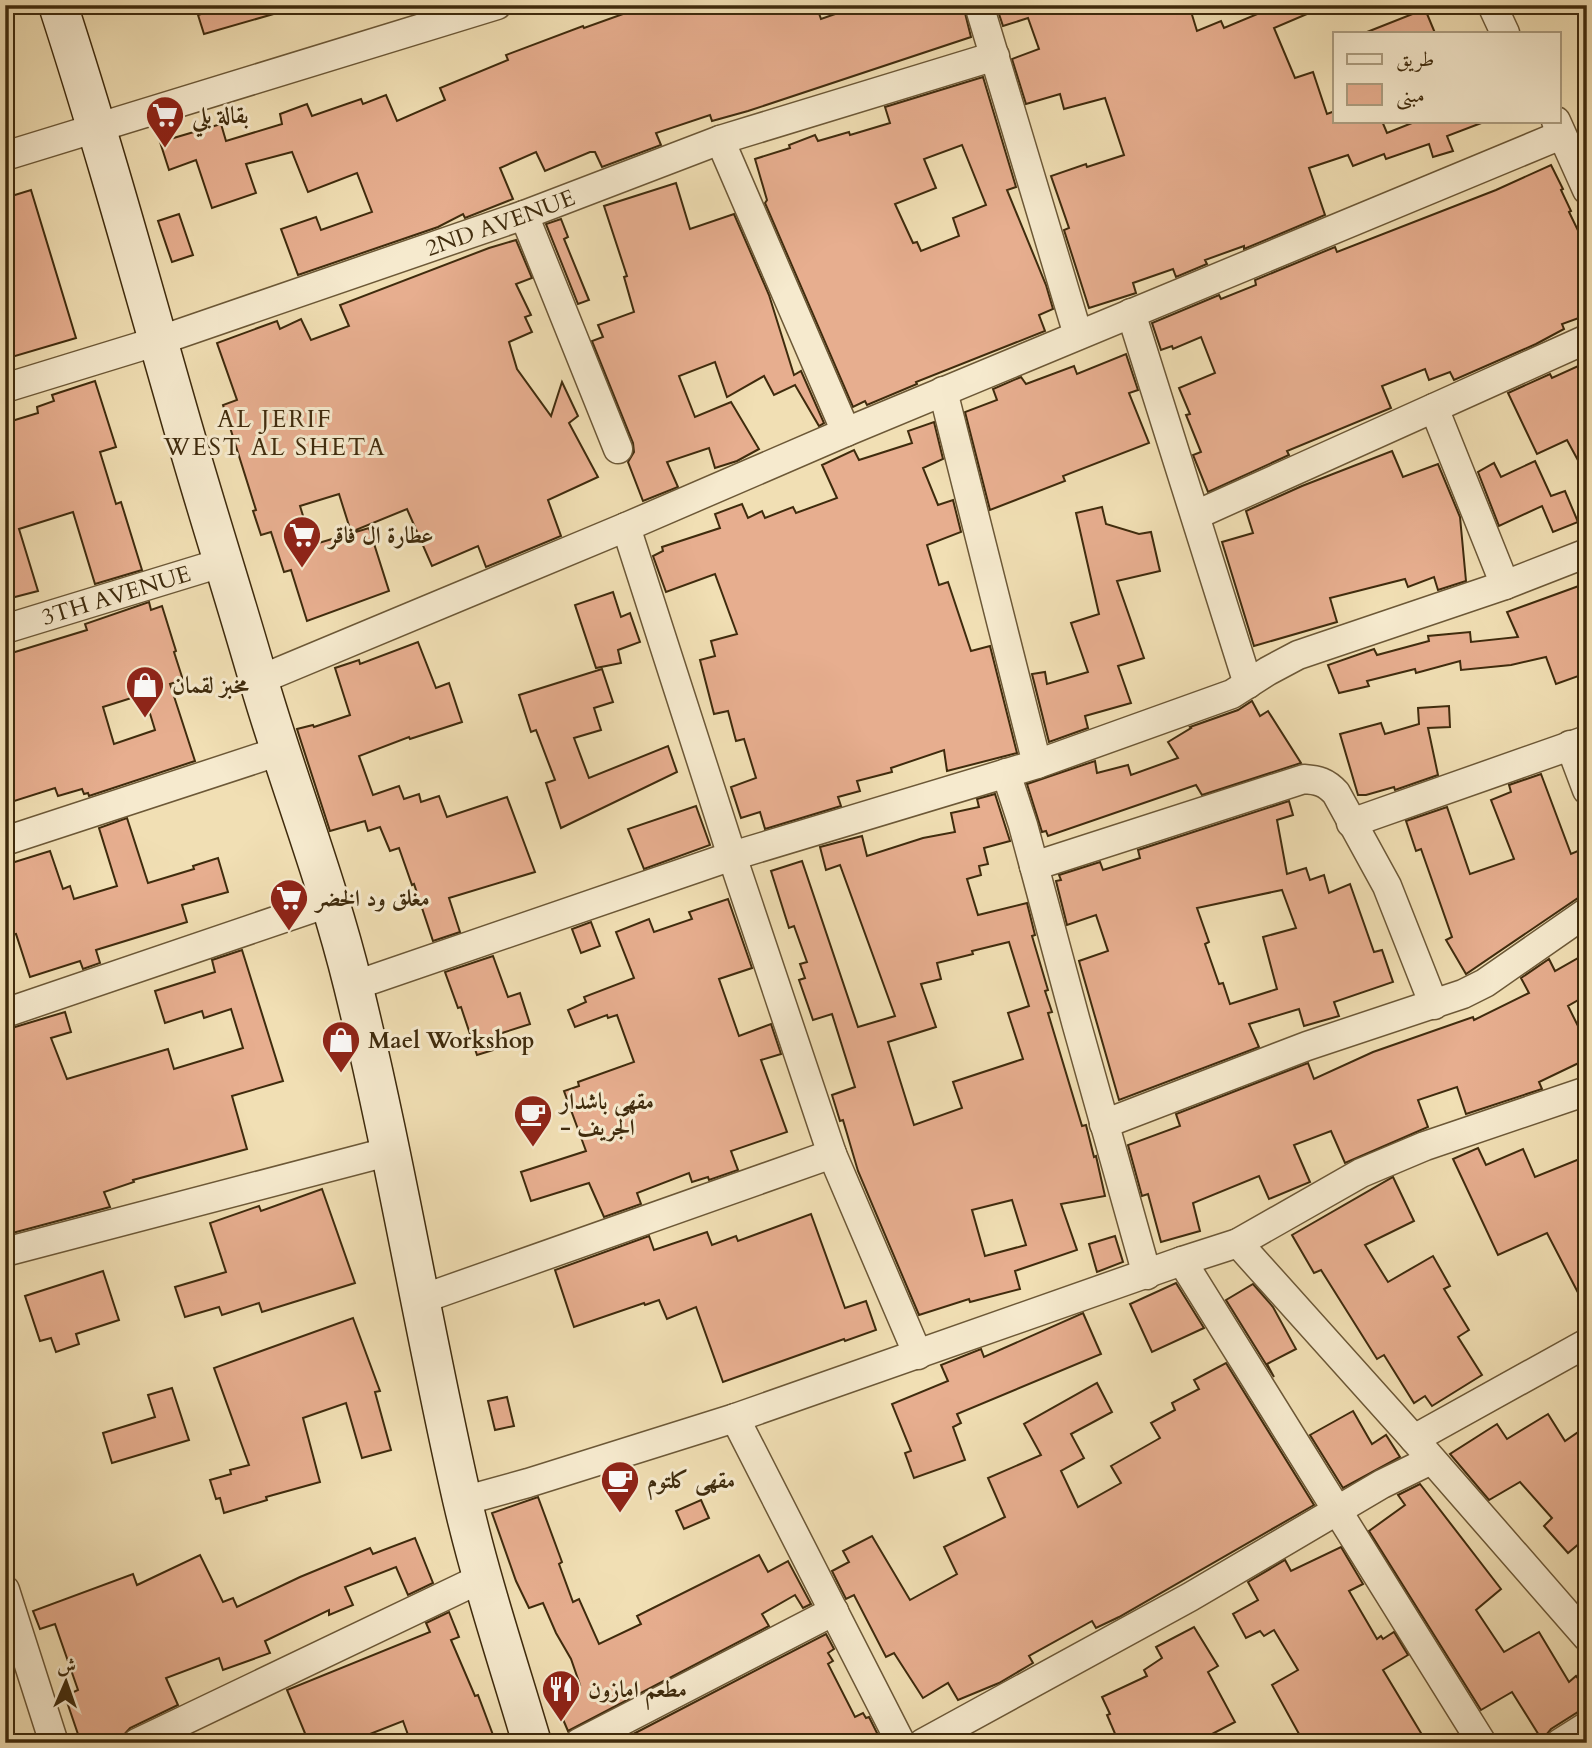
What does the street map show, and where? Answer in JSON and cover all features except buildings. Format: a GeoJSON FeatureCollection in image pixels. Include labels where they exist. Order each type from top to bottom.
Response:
{"type":"FeatureCollection","features":[{"type":"Feature","properties":{"kind":"street"},"geometry":{"type":"LineString","coordinates":[[58,5],[98,128],[279,751],[331,902],[391,1151],[419,1300],[463,1502],[482,1578],[532,1743]]}},
{"type":"Feature","properties":{"kind":"street"},"geometry":{"type":"LineString","coordinates":[[5,156],[497,5]]}},
{"type":"Feature","properties":{"kind":"street"},"geometry":{"type":"LineString","coordinates":[[979,5],[1079,335]]}},
{"type":"Feature","properties":{"kind":"street"},"geometry":{"type":"LineString","coordinates":[[1492,5],[1505,32]]}},
{"type":"Feature","properties":{"kind":"street","name":"2ND AVENUE"},"geometry":{"type":"LineString","coordinates":[[5,388],[158,341],[524,215],[720,140],[995,56]]}},
{"type":"Feature","properties":{"kind":"street"},"geometry":{"type":"LineString","coordinates":[[259,680],[1131,313],[1559,128],[1587,190]]}},
{"type":"Feature","properties":{"kind":"street"},"geometry":{"type":"LineString","coordinates":[[720,140],[846,432]]}},
{"type":"Feature","properties":{"kind":"street"},"geometry":{"type":"LineString","coordinates":[[524,215],[618,449]]}},
{"type":"Feature","properties":{"kind":"street"},"geometry":{"type":"LineString","coordinates":[[1131,313],[1248,684]]}},
{"type":"Feature","properties":{"kind":"street"},"geometry":{"type":"LineString","coordinates":[[1196,515],[1587,340]]}},
{"type":"Feature","properties":{"kind":"street"},"geometry":{"type":"LineString","coordinates":[[943,391],[1037,764]]}},
{"type":"Feature","properties":{"kind":"street"},"geometry":{"type":"LineString","coordinates":[[1434,408],[1505,585]]}},
{"type":"Feature","properties":{"kind":"street"},"geometry":{"type":"LineString","coordinates":[[626,527],[832,1154],[918,1355]]}},
{"type":"Feature","properties":{"kind":"street"},"geometry":{"type":"LineString","coordinates":[[353,986],[732,856],[1037,764],[1222,698],[1298,655],[1505,585],[1587,553]]}},
{"type":"Feature","properties":{"kind":"street","name":"3TH AVENUE"},"geometry":{"type":"LineString","coordinates":[[5,629],[224,562]]}},
{"type":"Feature","properties":{"kind":"street"},"geometry":{"type":"LineString","coordinates":[[1351,823],[1578,743],[1587,790]]}},
{"type":"Feature","properties":{"kind":"street"},"geometry":{"type":"LineString","coordinates":[[5,841],[279,751]]}},
{"type":"Feature","properties":{"kind":"street"},"geometry":{"type":"LineString","coordinates":[[1006,773],[1147,1275]]}},
{"type":"Feature","properties":{"kind":"street"},"geometry":{"type":"LineString","coordinates":[[1034,866],[1304,779],[1318,780],[1328,784],[1336,793],[1387,886],[1434,1005]]}},
{"type":"Feature","properties":{"kind":"street"},"geometry":{"type":"LineString","coordinates":[[5,1013],[331,902]]}},
{"type":"Feature","properties":{"kind":"street"},"geometry":{"type":"LineString","coordinates":[[1104,1124],[1307,1046],[1434,1005],[1485,983],[1587,912]]}},
{"type":"Feature","properties":{"kind":"street"},"geometry":{"type":"LineString","coordinates":[[463,1502],[735,1418],[1238,1243],[1361,1173],[1425,1146],[1587,1091]]}},
{"type":"Feature","properties":{"kind":"street"},"geometry":{"type":"LineString","coordinates":[[5,1252],[391,1151]]}},
{"type":"Feature","properties":{"kind":"street"},"geometry":{"type":"LineString","coordinates":[[419,1300],[832,1154]]}},
{"type":"Feature","properties":{"kind":"street"},"geometry":{"type":"LineString","coordinates":[[1238,1243],[1587,1637]]}},
{"type":"Feature","properties":{"kind":"street"},"geometry":{"type":"LineString","coordinates":[[1182,1261],[1482,1743]]}},
{"type":"Feature","properties":{"kind":"street"},"geometry":{"type":"LineString","coordinates":[[923,1743],[1191,1597],[1337,1512],[1382,1484],[1423,1450],[1587,1343]]}},
{"type":"Feature","properties":{"kind":"street"},"geometry":{"type":"LineString","coordinates":[[735,1418],[901,1743]]}},
{"type":"Feature","properties":{"kind":"street"},"geometry":{"type":"LineString","coordinates":[[137,1743],[482,1578]]}},
{"type":"Feature","properties":{"kind":"street"},"geometry":{"type":"LineString","coordinates":[[5,1590],[54,1743]]}},
{"type":"Feature","properties":{"kind":"street"},"geometry":{"type":"LineString","coordinates":[[579,1743],[834,1611]]}},
{"type":"Feature","properties":{"kind":"street"},"geometry":{"type":"LineString","coordinates":[[1560,1743],[1587,1726]]}},
{"type":"Feature","properties":{"kind":"place","name":"بقالة بلي"},"geometry":{"type":"Point","coordinates":[165,149]}},
{"type":"Feature","properties":{"kind":"place","name":"عطارة ال فاقر"},"geometry":{"type":"Point","coordinates":[302,569]}},
{"type":"Feature","properties":{"kind":"place","name":"مخبز لقمان"},"geometry":{"type":"Point","coordinates":[145,719]}},
{"type":"Feature","properties":{"kind":"place","name":"مغلق ود الخضر"},"geometry":{"type":"Point","coordinates":[289,932]}},
{"type":"Feature","properties":{"kind":"place","name":"Mael Workshop"},"geometry":{"type":"Point","coordinates":[341,1074]}},
{"type":"Feature","properties":{"kind":"place","name":"مقهى باشدار - الجريف"},"geometry":{"type":"Point","coordinates":[533,1148]}},
{"type":"Feature","properties":{"kind":"place","name":"مقهى كلتوم"},"geometry":{"type":"Point","coordinates":[620,1514]}},
{"type":"Feature","properties":{"kind":"place","name":"مطعم امازون"},"geometry":{"type":"Point","coordinates":[561,1723]}},
{"type":"Feature","properties":{"kind":"district","name":"AL JERIF WEST AL SHETA"},"geometry":{"type":"Point","coordinates":[275,433]}}]}
